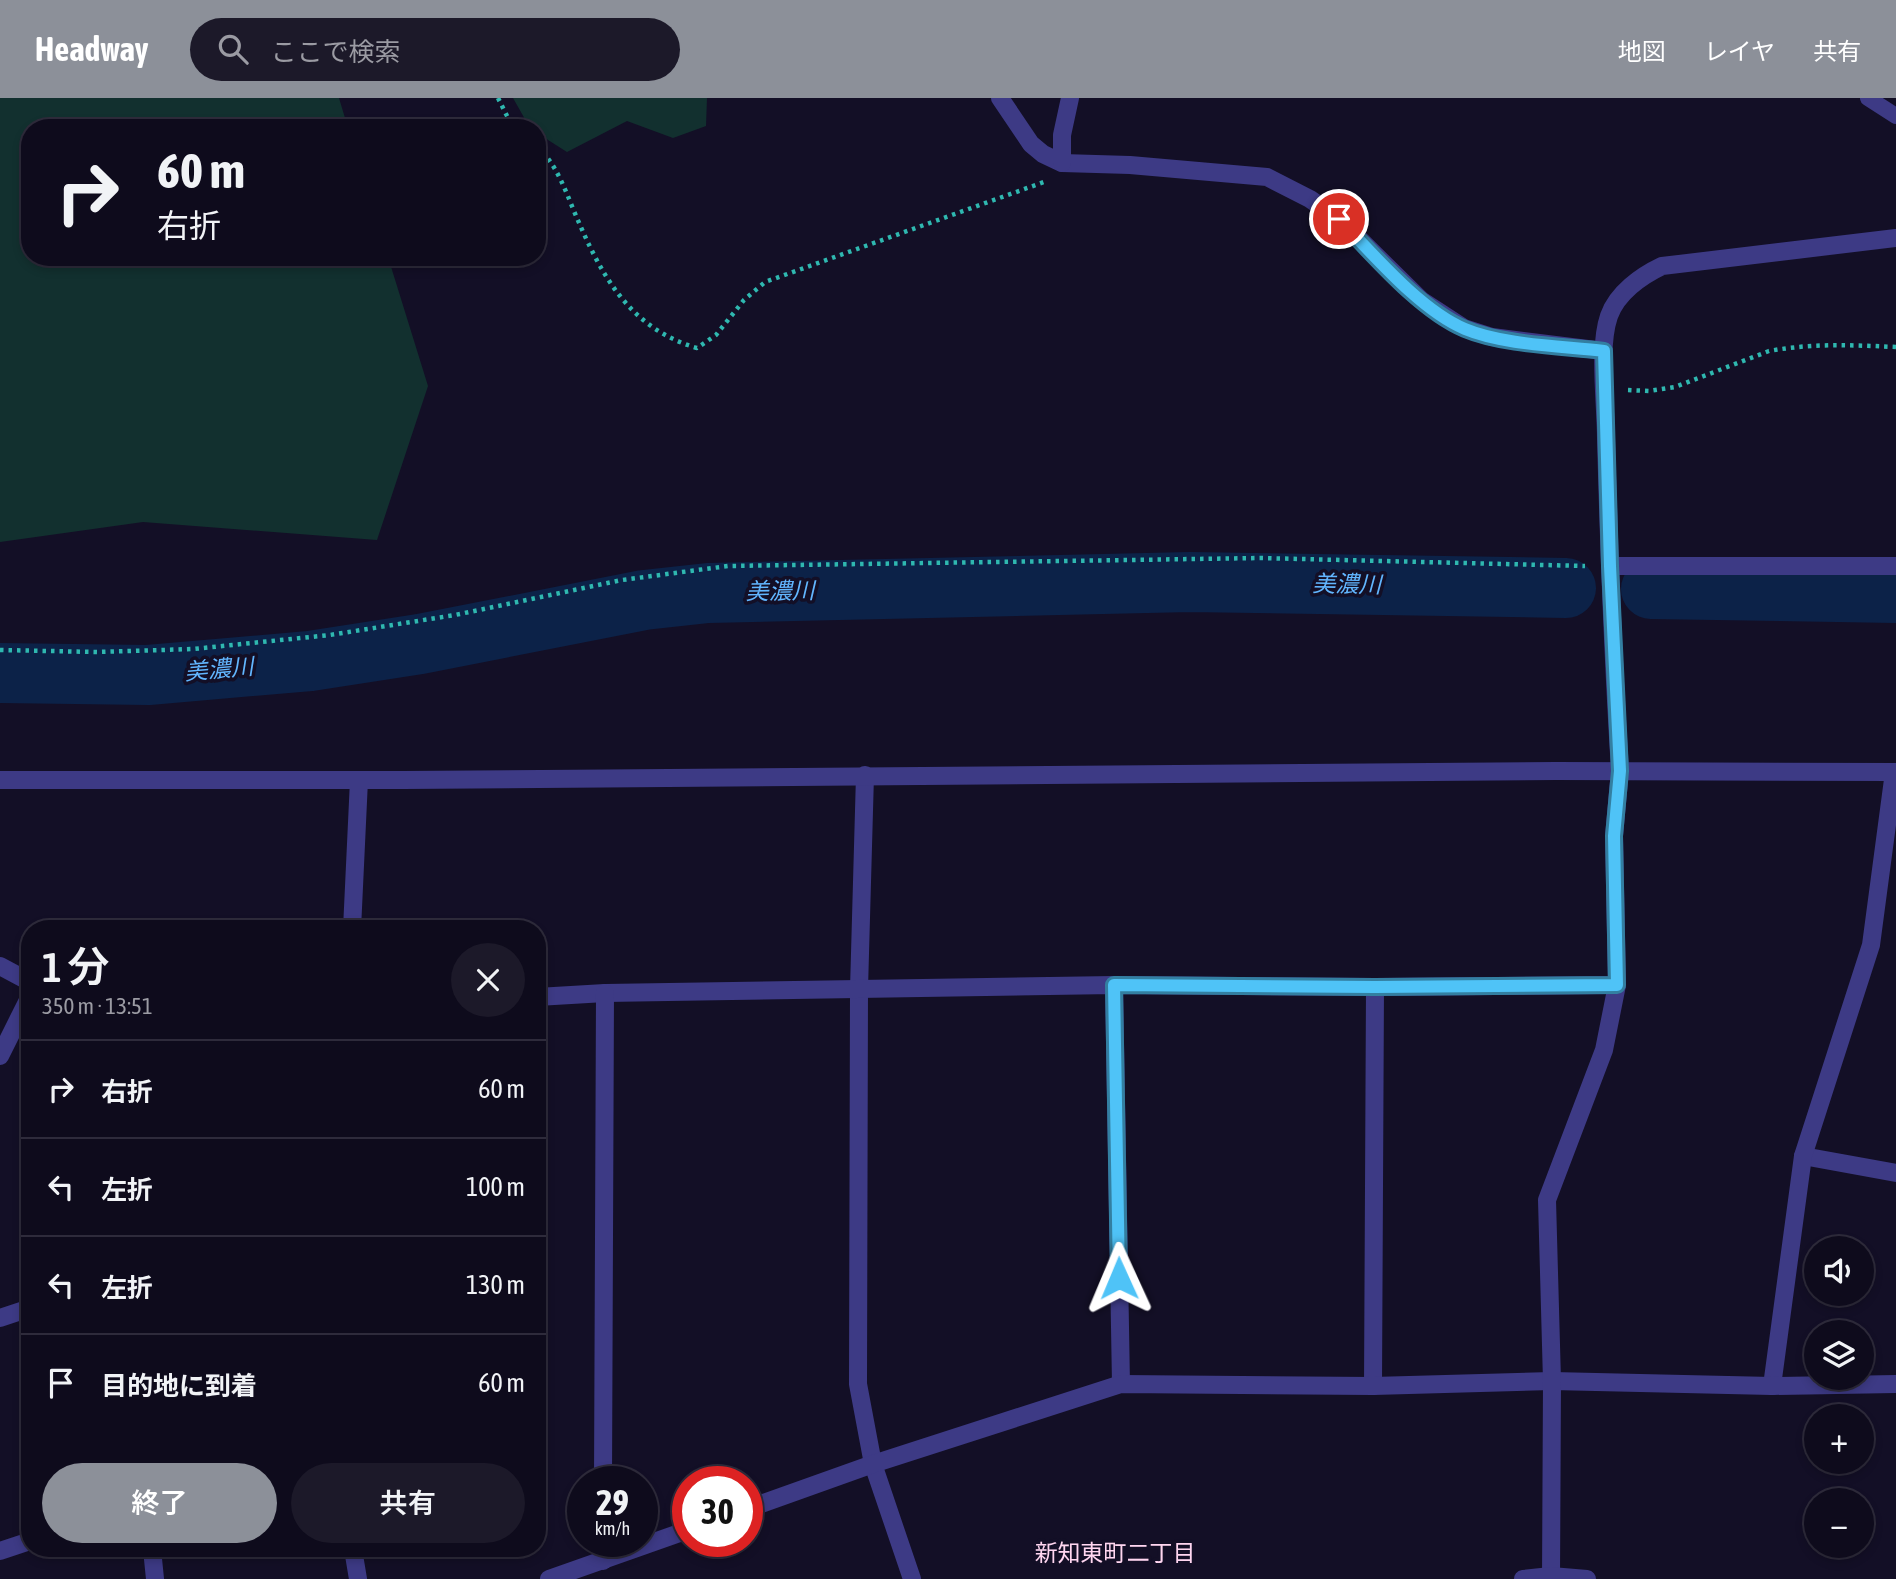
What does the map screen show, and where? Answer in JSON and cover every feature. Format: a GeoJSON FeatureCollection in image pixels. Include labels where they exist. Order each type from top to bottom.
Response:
{"type":"FeatureCollection","features":[{"type":"Feature","properties":{"kind":"street"},"geometry":{"type":"LineString","coordinates":[[1000,98],[1031,144],[1043,154],[1062,163],[1130,165],[1267,177],[1310,199],[1339,219],[1421,300],[1464,328],[1492,337],[1604,351]]}},
{"type":"Feature","properties":{"kind":"street"},"geometry":{"type":"LineString","coordinates":[[1062,163],[1062,135],[1070,98]]}},
{"type":"Feature","properties":{"kind":"street"},"geometry":{"type":"LineString","coordinates":[[1551,1578],[1552,1381],[1547,1200],[1604,1051],[1617,985],[1614,836],[1620,771],[1610,566],[1604,351],[1609,314],[1620,297],[1634,283],[1662,266],[1896,238]]}},
{"type":"Feature","properties":{"kind":"street"},"geometry":{"type":"LineString","coordinates":[[1610,566],[1896,566]]}},
{"type":"Feature","properties":{"kind":"street"},"geometry":{"type":"LineString","coordinates":[[0,780],[1620,771],[1895,772],[1871,945],[1803,1156],[1772,1386]]}},
{"type":"Feature","properties":{"kind":"street"},"geometry":{"type":"LineString","coordinates":[[865,775],[859,989],[858,1384],[873,1464],[912,1579]]}},
{"type":"Feature","properties":{"kind":"street"},"geometry":{"type":"LineString","coordinates":[[352,920],[359,780]]}},
{"type":"Feature","properties":{"kind":"street"},"geometry":{"type":"LineString","coordinates":[[0,966],[21,977]]}},
{"type":"Feature","properties":{"kind":"street"},"geometry":{"type":"LineString","coordinates":[[546,996],[605,993],[1114,985],[1617,985]]}},
{"type":"Feature","properties":{"kind":"street"},"geometry":{"type":"LineString","coordinates":[[1114,985],[1121,1384]]}},
{"type":"Feature","properties":{"kind":"street"},"geometry":{"type":"LineString","coordinates":[[1373,1386],[1375,987]]}},
{"type":"Feature","properties":{"kind":"street"},"geometry":{"type":"LineString","coordinates":[[603,1466],[605,993]]}},
{"type":"Feature","properties":{"kind":"street"},"geometry":{"type":"LineString","coordinates":[[0,1056],[21,1014]]}},
{"type":"Feature","properties":{"kind":"street"},"geometry":{"type":"LineString","coordinates":[[1803,1156],[1896,1173]]}},
{"type":"Feature","properties":{"kind":"street"},"geometry":{"type":"LineString","coordinates":[[0,1318],[21,1311]]}},
{"type":"Feature","properties":{"kind":"street"},"geometry":{"type":"LineString","coordinates":[[763,1503],[873,1464],[1121,1384],[1373,1386],[1552,1381],[1772,1386],[1896,1384]]}},
{"type":"Feature","properties":{"kind":"street"},"geometry":{"type":"LineString","coordinates":[[549,1579],[672,1536]]}},
{"type":"Feature","properties":{"kind":"street"},"geometry":{"type":"LineString","coordinates":[[0,1551],[21,1544]]}},
{"type":"Feature","properties":{"kind":"street"},"geometry":{"type":"LineString","coordinates":[[153,1557],[155,1579]]}},
{"type":"Feature","properties":{"kind":"street"},"geometry":{"type":"LineString","coordinates":[[354,1557],[358,1579]]}},
{"type":"Feature","properties":{"kind":"street"},"geometry":{"type":"LineString","coordinates":[[1523,1579],[1587,1579]]}},
{"type":"Feature","properties":{"kind":"lane"},"geometry":{"type":"LineString","coordinates":[[1868,98],[1896,116]]}},
{"type":"Feature","properties":{"kind":"path"},"geometry":{"type":"LineString","coordinates":[[498,98],[509,119]]}},
{"type":"Feature","properties":{"kind":"path"},"geometry":{"type":"LineString","coordinates":[[546,154],[551,159],[584,234],[615,293],[642,320],[680,343],[696,348],[716,335],[744,300],[765,282],[1043,183],[1062,163]]}},
{"type":"Feature","properties":{"kind":"path"},"geometry":{"type":"LineString","coordinates":[[1605,390],[1648,391],[1675,387],[1784,348],[1818,344],[1896,347]]}},
{"type":"Feature","properties":{"kind":"path"},"geometry":{"type":"LineString","coordinates":[[0,650],[97,652],[193,649],[330,635],[455,615],[622,580],[728,566],[1261,558],[1610,566]]}},
{"type":"Feature","properties":{"kind":"green space"},"geometry":{"type":"Polygon","coordinates":[[[0,98],[339,98],[345,119],[21,119],[21,266],[391,266],[428,386],[377,540],[143,522],[0,542],[0,98]]]}},
{"type":"Feature","properties":{"kind":"green space"},"geometry":{"type":"Polygon","coordinates":[[[513,98],[707,98],[706,126],[673,138],[627,121],[567,152],[546,139],[546,119],[525,119],[513,98]]]}},
{"type":"Feature","properties":{"kind":"waterway","name":"美濃川"},"geometry":{"type":"LineString","coordinates":[[0,673],[148,675],[310,661],[420,644],[644,600],[708,593],[1190,582],[1566,588]]}},
{"type":"Feature","properties":{"kind":"waterway","name":"美濃川"},"geometry":{"type":"LineString","coordinates":[[1651,589],[1896,593]]}},
{"type":"Feature","properties":{"kind":"district","name":"新知東町二丁目"},"geometry":{"type":"Point","coordinates":[1115,1553]}},
{"type":"Feature","properties":{"kind":"route"},"geometry":{"type":"LineString","coordinates":[[1119,1278],[1114,985],[1617,985],[1614,836],[1620,771],[1610,566],[1604,351],[1492,337],[1464,328],[1421,300],[1339,219]]}}]}
